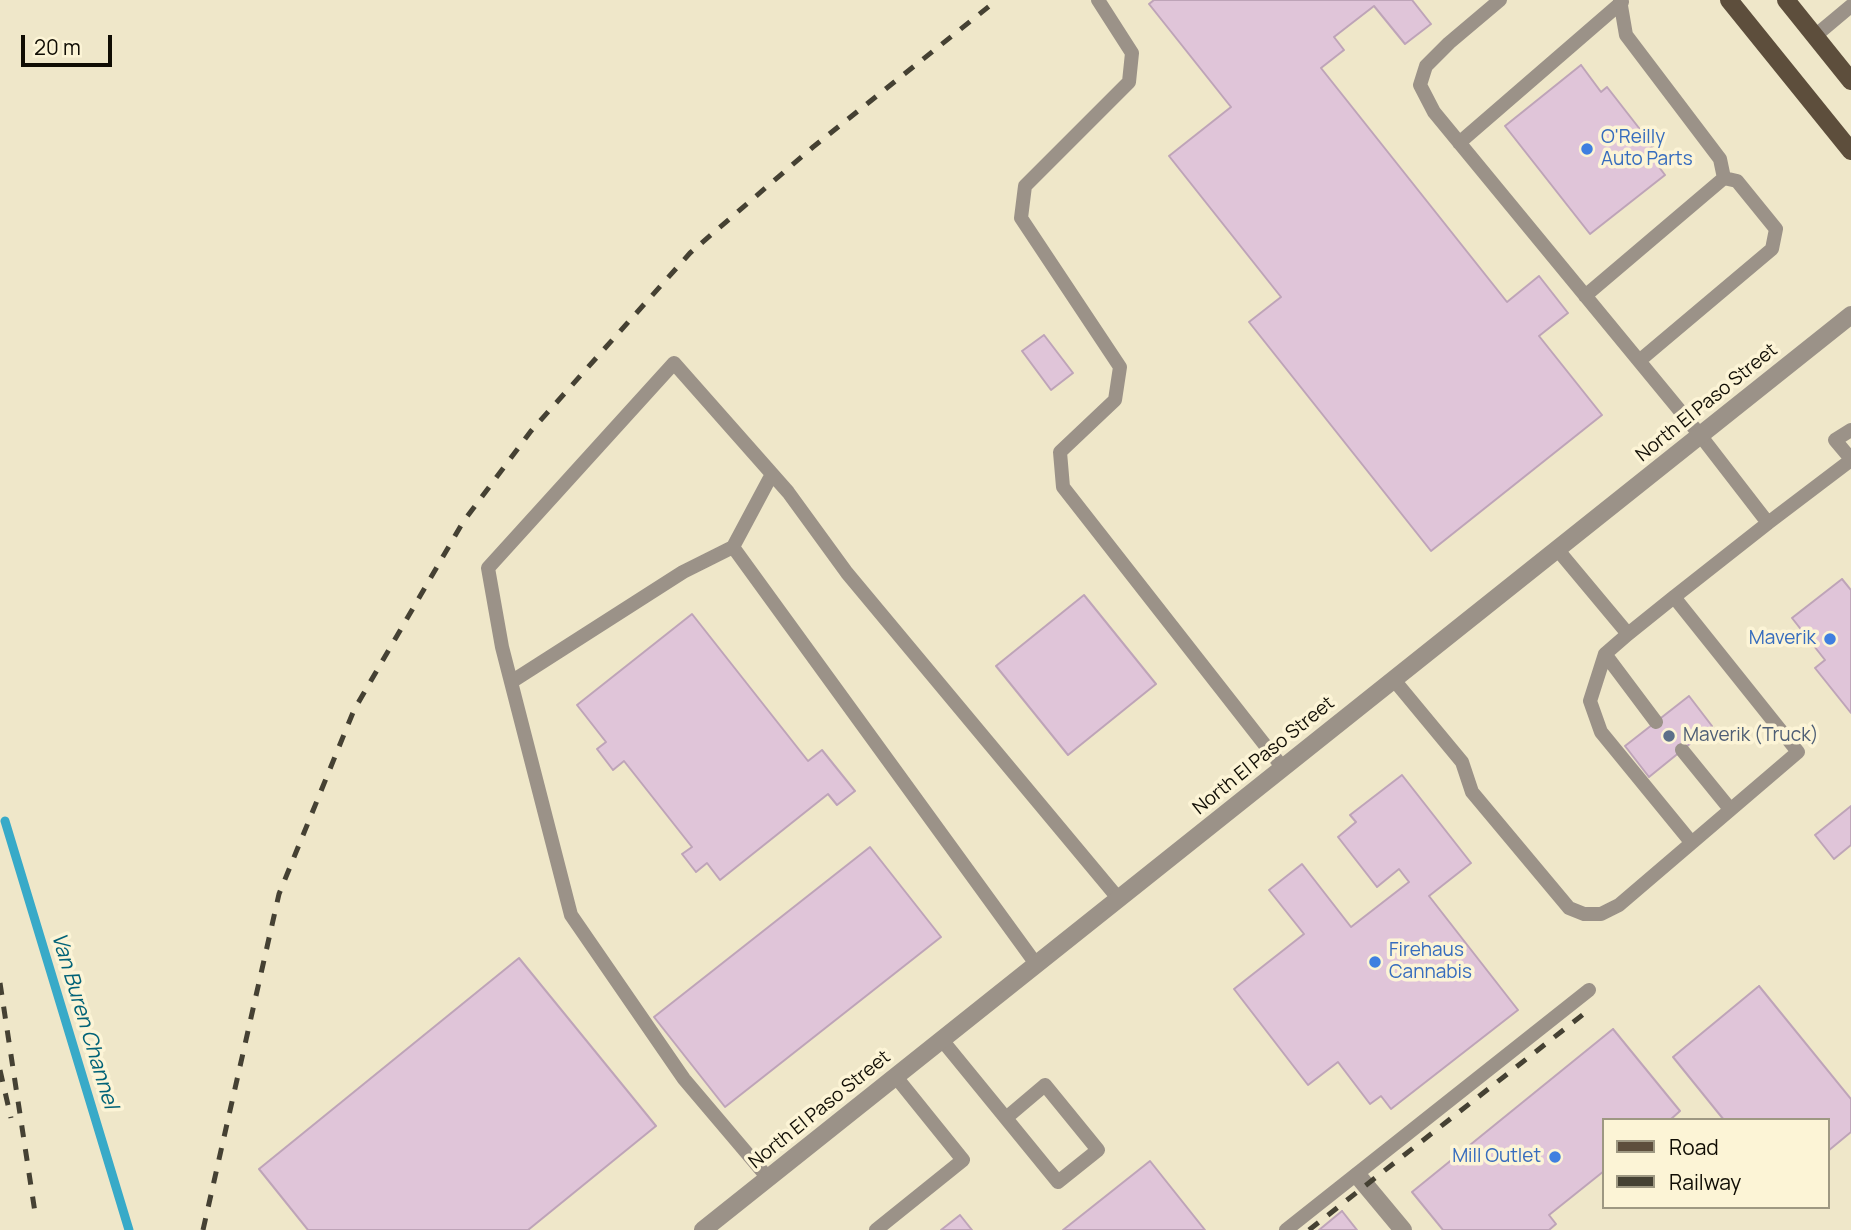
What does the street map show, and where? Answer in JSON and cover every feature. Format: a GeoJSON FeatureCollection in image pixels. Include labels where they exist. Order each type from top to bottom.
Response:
{"type":"FeatureCollection","features":[{"type":"Feature","properties":{"kind":"main road"},"geometry":{"type":"LineString","coordinates":[[1729,0],[1851,151]]}},
{"type":"Feature","properties":{"kind":"main road"},"geometry":{"type":"LineString","coordinates":[[1786,0],[1851,81]]}},
{"type":"Feature","properties":{"kind":"street","name":"North El Paso Street"},"geometry":{"type":"LineString","coordinates":[[703,1230],[1851,315]]}},
{"type":"Feature","properties":{"kind":"street"},"geometry":{"type":"LineString","coordinates":[[1358,1176],[1403,1230]]}},
{"type":"Feature","properties":{"kind":"lane"},"geometry":{"type":"LineString","coordinates":[[1098,0],[1132,53],[1129,82],[1025,186],[1021,218],[1120,368],[1115,400],[1060,452],[1063,488],[1283,768]]}},
{"type":"Feature","properties":{"kind":"lane"},"geometry":{"type":"LineString","coordinates":[[1500,0],[1426,66],[1420,85],[1434,112],[1700,435],[1768,523]]}},
{"type":"Feature","properties":{"kind":"lane"},"geometry":{"type":"LineString","coordinates":[[1459,143],[1621,1]]}},
{"type":"Feature","properties":{"kind":"lane"},"geometry":{"type":"LineString","coordinates":[[1621,1],[1626,36],[1720,159],[1724,178]]}},
{"type":"Feature","properties":{"kind":"lane"},"geometry":{"type":"LineString","coordinates":[[1815,36],[1846,5]]}},
{"type":"Feature","properties":{"kind":"lane"},"geometry":{"type":"LineString","coordinates":[[1585,296],[1724,178]]}},
{"type":"Feature","properties":{"kind":"lane"},"geometry":{"type":"LineString","coordinates":[[1639,361],[1772,249],[1776,229],[1737,181],[1724,178]]}},
{"type":"Feature","properties":{"kind":"lane"},"geometry":{"type":"LineString","coordinates":[[768,1178],[684,1079],[571,915],[511,682],[488,568],[674,363],[772,474],[847,573],[1118,898]]}},
{"type":"Feature","properties":{"kind":"lane"},"geometry":{"type":"LineString","coordinates":[[1691,842],[1601,732],[1590,701],[1605,654],[1851,459],[1835,440],[1851,430]]}},
{"type":"Feature","properties":{"kind":"lane"},"geometry":{"type":"LineString","coordinates":[[511,682],[682,572],[733,547],[772,474]]}},
{"type":"Feature","properties":{"kind":"lane"},"geometry":{"type":"LineString","coordinates":[[733,547],[1036,964]]}},
{"type":"Feature","properties":{"kind":"lane"},"geometry":{"type":"LineString","coordinates":[[1557,549],[1628,634]]}},
{"type":"Feature","properties":{"kind":"lane"},"geometry":{"type":"LineString","coordinates":[[1394,680],[1462,762],[1472,792],[1569,908],[1584,914],[1601,914],[1619,905],[1798,752],[1674,597]]}},
{"type":"Feature","properties":{"kind":"lane"},"geometry":{"type":"LineString","coordinates":[[1605,654],[1657,722]]}},
{"type":"Feature","properties":{"kind":"lane"},"geometry":{"type":"LineString","coordinates":[[1682,750],[1730,809]]}},
{"type":"Feature","properties":{"kind":"lane"},"geometry":{"type":"LineString","coordinates":[[1286,1230],[1358,1176],[1589,990]]}},
{"type":"Feature","properties":{"kind":"lane"},"geometry":{"type":"LineString","coordinates":[[942,1040],[1058,1182],[1098,1150],[1045,1085],[1006,1118]]}},
{"type":"Feature","properties":{"kind":"lane"},"geometry":{"type":"LineString","coordinates":[[876,1230],[963,1160],[895,1077]]}},
{"type":"Feature","properties":{"kind":"building"},"geometry":{"type":"Polygon","coordinates":[[[1154,0],[1412,0],[1431,24],[1405,44],[1374,6],[1334,37],[1344,50],[1321,68],[1507,302],[1539,276],[1568,313],[1539,336],[1602,415],[1431,551],[1249,322],[1281,297],[1169,156],[1231,107],[1149,4],[1154,0]]]}},
{"type":"Feature","properties":{"kind":"building","name":"O'Reilly Auto Parts"},"geometry":{"type":"Polygon","coordinates":[[[1581,65],[1601,92],[1607,87],[1653,146],[1647,151],[1665,175],[1590,234],[1505,126],[1581,65]]]}},
{"type":"Feature","properties":{"kind":"building"},"geometry":{"type":"Polygon","coordinates":[[[1044,335],[1073,373],[1051,390],[1022,351],[1044,335]]]}},
{"type":"Feature","properties":{"kind":"building","name":"Maverik"},"geometry":{"type":"Polygon","coordinates":[[[1842,579],[1851,590],[1851,713],[1815,668],[1825,660],[1792,618],[1842,579]]]}},
{"type":"Feature","properties":{"kind":"building"},"geometry":{"type":"Polygon","coordinates":[[[1084,595],[1156,684],[1068,755],[996,666],[1084,595]]]}},
{"type":"Feature","properties":{"kind":"building"},"geometry":{"type":"Polygon","coordinates":[[[692,614],[808,761],[822,750],[855,791],[837,805],[828,794],[720,880],[707,863],[696,872],[682,854],[692,847],[624,761],[613,770],[597,749],[606,742],[577,705],[692,614]]]}},
{"type":"Feature","properties":{"kind":"building","name":"Maverik (Truck)"},"geometry":{"type":"Polygon","coordinates":[[[1689,696],[1712,726],[1649,777],[1625,746],[1689,696]]]}},
{"type":"Feature","properties":{"kind":"building","name":"Firehaus Cannabis"},"geometry":{"type":"Polygon","coordinates":[[[1402,775],[1471,863],[1429,896],[1518,1010],[1391,1109],[1381,1096],[1370,1104],[1338,1062],[1308,1085],[1234,989],[1304,934],[1269,890],[1302,864],[1351,927],[1409,882],[1399,869],[1377,887],[1338,837],[1356,822],[1350,815],[1402,775]]]}},
{"type":"Feature","properties":{"kind":"building"},"geometry":{"type":"Polygon","coordinates":[[[1851,806],[1851,845],[1834,859],[1815,835],[1851,806]]]}},
{"type":"Feature","properties":{"kind":"building"},"geometry":{"type":"Polygon","coordinates":[[[870,847],[941,937],[725,1107],[654,1017],[870,847]]]}},
{"type":"Feature","properties":{"kind":"building"},"geometry":{"type":"Polygon","coordinates":[[[519,958],[656,1126],[528,1230],[308,1230],[259,1169],[519,958]]]}},
{"type":"Feature","properties":{"kind":"building"},"geometry":{"type":"Polygon","coordinates":[[[1759,986],[1851,1099],[1851,1132],[1830,1149],[1830,1118],[1722,1118],[1673,1057],[1759,986]]]}},
{"type":"Feature","properties":{"kind":"building"},"geometry":{"type":"Polygon","coordinates":[[[1613,1029],[1680,1111],[1672,1118],[1602,1118],[1602,1173],[1549,1215],[1556,1224],[1549,1230],[1443,1230],[1412,1192],[1613,1029]]]}},
{"type":"Feature","properties":{"kind":"building"},"geometry":{"type":"Polygon","coordinates":[[[1150,1161],[1205,1230],[1063,1230],[1150,1161]]]}},
{"type":"Feature","properties":{"kind":"building"},"geometry":{"type":"Polygon","coordinates":[[[1342,1211],[1357,1230],[1319,1230],[1342,1211]]]}},
{"type":"Feature","properties":{"kind":"building"},"geometry":{"type":"Polygon","coordinates":[[[960,1215],[972,1230],[941,1230],[960,1215]]]}},
{"type":"Feature","properties":{"kind":"waterway","name":"Van Buren Channel"},"geometry":{"type":"LineString","coordinates":[[5,821],[129,1230]]}},
{"type":"Feature","properties":{"kind":"railway"},"geometry":{"type":"LineString","coordinates":[[203,1230],[279,894],[354,710],[463,522],[531,431],[690,253],[813,147],[997,0]]}},
{"type":"Feature","properties":{"kind":"railway"},"geometry":{"type":"LineString","coordinates":[[0,983],[36,1219]]}},
{"type":"Feature","properties":{"kind":"railway"},"geometry":{"type":"LineString","coordinates":[[1309,1230],[1590,1009]]}},
{"type":"Feature","properties":{"kind":"railway"},"geometry":{"type":"LineString","coordinates":[[0,1070],[11,1118]]}},
{"type":"Feature","properties":{"kind":"place","name":"O'Reilly Auto Parts"},"geometry":{"type":"Point","coordinates":[1587,149]}},
{"type":"Feature","properties":{"kind":"place","name":"Maverik"},"geometry":{"type":"Point","coordinates":[1830,639]}},
{"type":"Feature","properties":{"kind":"place","name":"Maverik (Truck)"},"geometry":{"type":"Point","coordinates":[1669,736]}},
{"type":"Feature","properties":{"kind":"place","name":"Firehaus Cannabis"},"geometry":{"type":"Point","coordinates":[1375,962]}},
{"type":"Feature","properties":{"kind":"place","name":"Mill Outlet"},"geometry":{"type":"Point","coordinates":[1555,1157]}}]}
